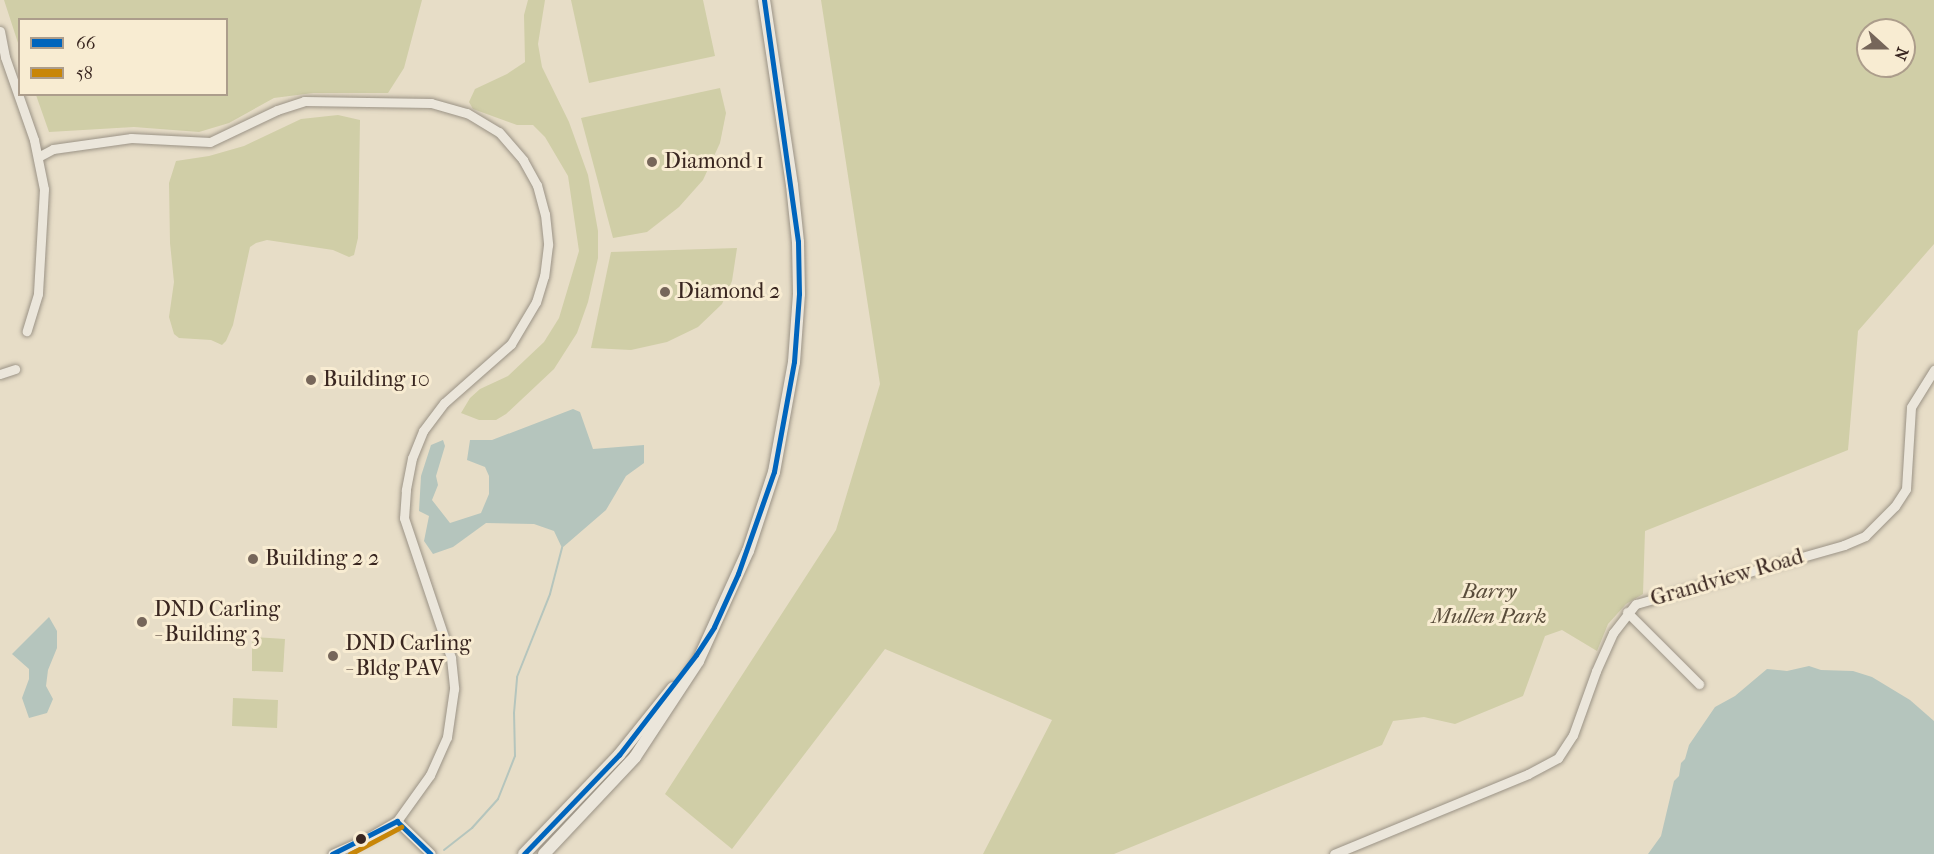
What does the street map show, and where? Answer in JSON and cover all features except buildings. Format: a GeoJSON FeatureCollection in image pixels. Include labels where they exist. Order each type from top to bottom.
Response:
{"type":"FeatureCollection","features":[{"type":"Feature","properties":{"kind":"main road"},"geometry":{"type":"LineString","coordinates":[[544,854],[613,782],[644,744],[698,661],[748,551],[771,482],[794,362],[799,294],[798,242],[781,106],[764,0]]}},
{"type":"Feature","properties":{"kind":"main road"},"geometry":{"type":"LineString","coordinates":[[524,854],[633,738],[684,674],[714,627]]}},
{"type":"Feature","properties":{"kind":"street"},"geometry":{"type":"LineString","coordinates":[[0,31],[5,57],[38,157],[44,189],[38,294],[27,331]]}},
{"type":"Feature","properties":{"kind":"street"},"geometry":{"type":"LineString","coordinates":[[38,157],[53,149],[131,138],[210,142],[265,115],[304,102],[431,103],[454,108],[488,124],[511,144],[531,173],[541,199],[548,245],[544,276],[536,302],[511,344],[444,403],[423,431],[412,458],[404,518],[449,648],[454,689],[450,723],[437,762],[397,820],[368,838],[332,854]]}},
{"type":"Feature","properties":{"kind":"street"},"geometry":{"type":"LineString","coordinates":[[0,374],[15,369]]}},
{"type":"Feature","properties":{"kind":"street","name":"Grandview Road"},"geometry":{"type":"LineString","coordinates":[[1335,854],[1528,774],[1558,758],[1570,741],[1613,633],[1627,612],[1649,598],[1844,545],[1865,536],[1895,506],[1906,489],[1911,407],[1934,370]]}},
{"type":"Feature","properties":{"kind":"street"},"geometry":{"type":"LineString","coordinates":[[1627,612],[1699,684]]}},
{"type":"Feature","properties":{"kind":"street"},"geometry":{"type":"LineString","coordinates":[[397,820],[431,854]]}},
{"type":"Feature","properties":{"kind":"green space"},"geometry":{"type":"Polygon","coordinates":[[[4,0],[422,0],[404,68],[388,93],[313,93],[274,98],[229,123],[199,132],[134,127],[49,132],[36,96],[228,96],[228,18],[18,18],[18,43],[4,0]]]}},
{"type":"Feature","properties":{"kind":"green space"},"geometry":{"type":"Polygon","coordinates":[[[528,0],[545,0],[538,44],[542,67],[569,122],[588,175],[598,231],[598,258],[588,302],[577,333],[554,369],[506,414],[496,420],[479,420],[461,413],[470,398],[480,389],[508,376],[544,342],[559,318],[579,251],[568,176],[545,137],[533,125],[517,125],[473,109],[469,102],[475,89],[507,74],[525,62],[524,15],[528,0]]]}},
{"type":"Feature","properties":{"kind":"green space"},"geometry":{"type":"Polygon","coordinates":[[[571,0],[703,0],[715,56],[589,83],[571,0]]]}},
{"type":"Feature","properties":{"kind":"green space","name":"Barry Mullen Park"},"geometry":{"type":"Polygon","coordinates":[[[821,0],[1934,0],[1934,244],[1858,331],[1848,450],[1645,531],[1643,594],[1626,604],[1608,624],[1597,651],[1562,630],[1545,636],[1523,696],[1455,724],[1424,717],[1393,721],[1382,745],[1114,854],[983,854],[1052,720],[885,649],[732,849],[665,794],[836,530],[880,384],[821,0]]]}},
{"type":"Feature","properties":{"kind":"green space","name":"Diamond 1"},"geometry":{"type":"Polygon","coordinates":[[[720,88],[726,113],[720,143],[703,180],[679,207],[647,232],[613,238],[581,118],[720,88]]]}},
{"type":"Feature","properties":{"kind":"green space"},"geometry":{"type":"Polygon","coordinates":[[[338,115],[360,120],[358,238],[354,255],[349,257],[333,250],[267,240],[256,243],[250,247],[233,325],[226,341],[222,345],[211,340],[179,338],[174,334],[169,317],[174,282],[170,243],[169,183],[176,161],[209,156],[244,146],[301,119],[338,115]]]}},
{"type":"Feature","properties":{"kind":"green space","name":"Diamond 2"},"geometry":{"type":"Polygon","coordinates":[[[737,248],[732,281],[722,304],[698,327],[667,342],[631,350],[591,348],[611,252],[737,248]]]}},
{"type":"Feature","properties":{"kind":"green space"},"geometry":{"type":"Polygon","coordinates":[[[252,637],[285,639],[283,672],[252,671],[252,637]]]}},
{"type":"Feature","properties":{"kind":"green space"},"geometry":{"type":"Polygon","coordinates":[[[233,698],[278,700],[277,728],[232,726],[233,698]]]}},
{"type":"Feature","properties":{"kind":"shaded area"},"geometry":{"type":"Polygon","coordinates":[[[573,409],[580,412],[593,449],[644,445],[644,463],[626,476],[606,510],[562,548],[554,531],[534,524],[486,523],[453,547],[433,554],[424,541],[429,516],[419,511],[421,476],[431,445],[443,440],[445,446],[436,476],[438,485],[432,500],[450,523],[481,513],[489,494],[489,476],[485,467],[467,460],[470,440],[492,440],[573,409]]]}},
{"type":"Feature","properties":{"kind":"shaded area"},"geometry":{"type":"Polygon","coordinates":[[[49,617],[57,631],[57,648],[48,670],[46,686],[53,699],[47,713],[29,718],[22,698],[29,679],[29,669],[12,654],[49,617]]]}},
{"type":"Feature","properties":{"kind":"shaded area"},"geometry":{"type":"Polygon","coordinates":[[[1809,666],[1821,670],[1853,671],[1872,677],[1910,700],[1934,721],[1934,854],[1648,854],[1661,836],[1674,781],[1679,776],[1681,763],[1685,759],[1689,745],[1715,707],[1735,696],[1767,669],[1787,671],[1809,666]]]}},
{"type":"Feature","properties":{"kind":"waterway"},"geometry":{"type":"LineString","coordinates":[[444,850],[472,828],[498,799],[515,756],[514,713],[517,677],[550,594],[562,548]]}},
{"type":"Feature","properties":{"kind":"transit line","name":"66"},"geometry":{"type":"LineString","coordinates":[[524,854],[619,755],[696,655],[714,627],[738,574],[774,472],[794,362],[799,294],[798,242],[764,0]]}},
{"type":"Feature","properties":{"kind":"transit line","name":"66"},"geometry":{"type":"LineString","coordinates":[[397,821],[431,854]]}},
{"type":"Feature","properties":{"kind":"transit line","name":"66"},"geometry":{"type":"LineString","coordinates":[[332,854],[397,821]]}},
{"type":"Feature","properties":{"kind":"transit line","name":"58"},"geometry":{"type":"LineString","coordinates":[[350,854],[401,827]]}},
{"type":"Feature","properties":{"kind":"place","name":"Diamond 1"},"geometry":{"type":"Point","coordinates":[652,162]}},
{"type":"Feature","properties":{"kind":"place","name":"Diamond 2"},"geometry":{"type":"Point","coordinates":[665,292]}},
{"type":"Feature","properties":{"kind":"place","name":"Building 10"},"geometry":{"type":"Point","coordinates":[311,380]}},
{"type":"Feature","properties":{"kind":"place","name":"Building 2 2"},"geometry":{"type":"Point","coordinates":[253,559]}},
{"type":"Feature","properties":{"kind":"place","name":"DND Carling - Building 3"},"geometry":{"type":"Point","coordinates":[142,622]}},
{"type":"Feature","properties":{"kind":"place","name":"DND Carling - Bldg PAV"},"geometry":{"type":"Point","coordinates":[333,656]}}]}
